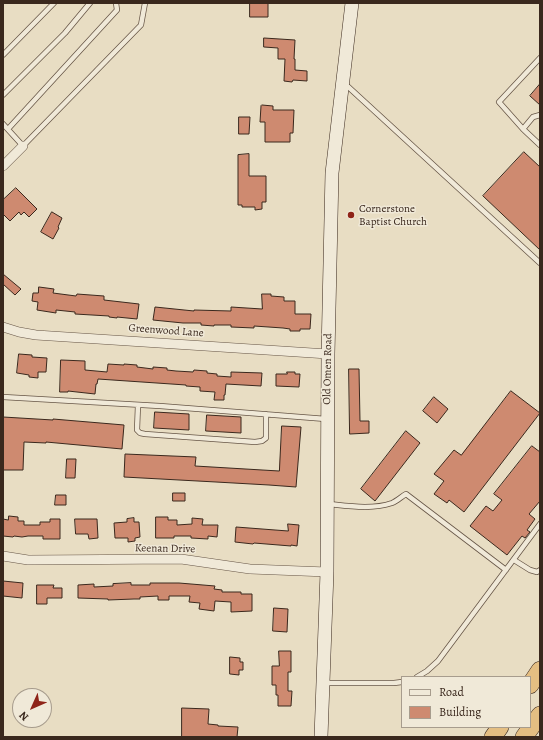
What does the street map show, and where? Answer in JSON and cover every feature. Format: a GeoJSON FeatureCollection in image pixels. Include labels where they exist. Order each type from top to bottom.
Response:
{"type":"FeatureCollection","features":[{"type":"Feature","properties":{"kind":"highway"},"geometry":{"type":"LineString","coordinates":[[531,684],[540,670]]}},
{"type":"Feature","properties":{"kind":"highway"},"geometry":{"type":"LineString","coordinates":[[531,727],[540,715]]}},
{"type":"Feature","properties":{"kind":"highway"},"geometry":{"type":"LineString","coordinates":[[493,737],[499,728]]}},
{"type":"Feature","properties":{"kind":"highway"},"geometry":{"type":"LineString","coordinates":[[524,737],[531,728]]}},
{"type":"Feature","properties":{"kind":"street","name":"Old Omen Road"},"geometry":{"type":"LineString","coordinates":[[321,737],[327,572],[328,354],[332,173],[352,3]]}},
{"type":"Feature","properties":{"kind":"street"},"geometry":{"type":"LineString","coordinates":[[3,166],[22,146]]}},
{"type":"Feature","properties":{"kind":"street","name":"Greenwood Lane"},"geometry":{"type":"LineString","coordinates":[[3,328],[36,335],[328,354]]}},
{"type":"Feature","properties":{"kind":"street","name":"Keenan Drive"},"geometry":{"type":"LineString","coordinates":[[3,556],[28,560],[181,559],[250,569],[327,572]]}},
{"type":"Feature","properties":{"kind":"lane"},"geometry":{"type":"LineString","coordinates":[[3,55],[54,3]]}},
{"type":"Feature","properties":{"kind":"lane"},"geometry":{"type":"LineString","coordinates":[[3,95],[65,33],[90,3]]}},
{"type":"Feature","properties":{"kind":"lane"},"geometry":{"type":"LineString","coordinates":[[8,129],[117,10],[116,3]]}},
{"type":"Feature","properties":{"kind":"lane"},"geometry":{"type":"LineString","coordinates":[[3,124],[22,146],[141,25],[145,3]]}},
{"type":"Feature","properties":{"kind":"lane"},"geometry":{"type":"LineString","coordinates":[[540,58],[499,102],[523,129],[540,145]]}},
{"type":"Feature","properties":{"kind":"lane"},"geometry":{"type":"LineString","coordinates":[[342,81],[540,263]]}},
{"type":"Feature","properties":{"kind":"lane"},"geometry":{"type":"LineString","coordinates":[[523,129],[533,117],[540,115]]}},
{"type":"Feature","properties":{"kind":"lane"},"geometry":{"type":"LineString","coordinates":[[3,397],[328,419]]}},
{"type":"Feature","properties":{"kind":"lane"},"geometry":{"type":"LineString","coordinates":[[138,405],[137,430],[140,433],[153,435],[255,442],[262,441],[266,438],[266,414]]}},
{"type":"Feature","properties":{"kind":"lane"},"geometry":{"type":"LineString","coordinates":[[327,504],[358,507],[382,506],[393,502],[406,494],[506,570]]}},
{"type":"Feature","properties":{"kind":"lane"},"geometry":{"type":"LineString","coordinates":[[419,676],[438,661],[540,524]]}},
{"type":"Feature","properties":{"kind":"lane"},"geometry":{"type":"LineString","coordinates":[[514,560],[530,570],[537,572],[540,570]]}},
{"type":"Feature","properties":{"kind":"lane"},"geometry":{"type":"LineString","coordinates":[[323,683],[401,682]]}},
{"type":"Feature","properties":{"kind":"building"},"geometry":{"type":"Polygon","coordinates":[[[250,3],[268,3],[268,17],[250,17],[250,3]]]}},
{"type":"Feature","properties":{"kind":"building"},"geometry":{"type":"Polygon","coordinates":[[[264,38],[295,40],[295,70],[307,71],[307,81],[284,81],[285,59],[278,59],[278,48],[264,47],[264,38]]]}},
{"type":"Feature","properties":{"kind":"building"},"geometry":{"type":"Polygon","coordinates":[[[540,84],[540,105],[530,96],[540,84]]]}},
{"type":"Feature","properties":{"kind":"building"},"geometry":{"type":"Polygon","coordinates":[[[262,105],[273,106],[273,110],[294,110],[293,133],[290,133],[290,142],[265,142],[265,122],[260,122],[262,105]]]}},
{"type":"Feature","properties":{"kind":"building"},"geometry":{"type":"Polygon","coordinates":[[[239,117],[250,117],[249,134],[239,134],[239,117]]]}},
{"type":"Feature","properties":{"kind":"building"},"geometry":{"type":"Polygon","coordinates":[[[524,152],[540,167],[540,250],[483,196],[524,152]]]}},
{"type":"Feature","properties":{"kind":"building"},"geometry":{"type":"Polygon","coordinates":[[[249,154],[249,176],[266,176],[266,202],[262,202],[262,209],[255,210],[255,207],[242,207],[242,205],[238,205],[238,155],[249,154]]]}},
{"type":"Feature","properties":{"kind":"building"},"geometry":{"type":"Polygon","coordinates":[[[16,188],[37,209],[29,217],[24,212],[21,215],[19,212],[10,221],[3,214],[3,200],[16,188]]]}},
{"type":"Feature","properties":{"kind":"building"},"geometry":{"type":"Polygon","coordinates":[[[52,212],[62,218],[53,239],[41,232],[52,212]]]}},
{"type":"Feature","properties":{"kind":"building"},"geometry":{"type":"Polygon","coordinates":[[[3,274],[21,289],[15,295],[3,284],[3,274]]]}},
{"type":"Feature","properties":{"kind":"building"},"geometry":{"type":"Polygon","coordinates":[[[39,287],[54,289],[53,293],[76,296],[77,294],[104,296],[104,300],[139,304],[137,319],[75,314],[75,312],[56,310],[56,313],[37,310],[38,302],[32,301],[33,293],[38,293],[39,287]]]}},
{"type":"Feature","properties":{"kind":"building"},"geometry":{"type":"Polygon","coordinates":[[[262,294],[271,294],[271,296],[284,297],[284,301],[295,301],[295,314],[311,314],[310,329],[290,331],[290,329],[283,328],[254,326],[254,328],[231,327],[231,325],[214,326],[201,325],[201,323],[153,320],[155,307],[194,311],[231,311],[231,307],[262,309],[262,294]]]}},
{"type":"Feature","properties":{"kind":"building"},"geometry":{"type":"Polygon","coordinates":[[[19,354],[47,358],[46,372],[38,372],[38,378],[17,373],[19,354]]]}},
{"type":"Feature","properties":{"kind":"building"},"geometry":{"type":"Polygon","coordinates":[[[61,360],[85,361],[85,370],[107,372],[108,364],[124,364],[137,365],[137,367],[153,369],[153,367],[167,368],[167,370],[176,371],[207,371],[207,373],[217,374],[217,376],[231,377],[231,372],[262,373],[261,386],[226,384],[224,400],[214,400],[215,392],[200,391],[200,387],[98,379],[95,394],[68,391],[60,392],[61,360]]]}},
{"type":"Feature","properties":{"kind":"building"},"geometry":{"type":"Polygon","coordinates":[[[349,369],[359,369],[360,421],[369,421],[369,433],[350,434],[349,369]]]}},
{"type":"Feature","properties":{"kind":"building"},"geometry":{"type":"Polygon","coordinates":[[[287,372],[295,372],[295,374],[300,374],[299,387],[276,386],[276,374],[287,374],[287,372]]]}},
{"type":"Feature","properties":{"kind":"building"},"geometry":{"type":"Polygon","coordinates":[[[511,391],[540,413],[464,512],[449,500],[447,503],[434,494],[444,481],[434,474],[454,450],[461,455],[511,391]]]}},
{"type":"Feature","properties":{"kind":"building"},"geometry":{"type":"Polygon","coordinates":[[[434,397],[448,409],[437,423],[423,411],[434,397]]]}},
{"type":"Feature","properties":{"kind":"building"},"geometry":{"type":"Polygon","coordinates":[[[155,412],[189,414],[189,430],[154,428],[155,412]]]}},
{"type":"Feature","properties":{"kind":"building"},"geometry":{"type":"Polygon","coordinates":[[[207,415],[241,417],[241,433],[206,431],[207,415]]]}},
{"type":"Feature","properties":{"kind":"building"},"geometry":{"type":"Polygon","coordinates":[[[3,417],[53,419],[124,425],[122,449],[46,442],[24,442],[23,470],[3,470],[3,417]]]}},
{"type":"Feature","properties":{"kind":"building"},"geometry":{"type":"Polygon","coordinates":[[[282,426],[301,427],[296,487],[124,477],[125,454],[196,457],[195,466],[279,471],[282,426]]]}},
{"type":"Feature","properties":{"kind":"building"},"geometry":{"type":"Polygon","coordinates":[[[406,431],[420,443],[375,501],[361,489],[406,431]]]}},
{"type":"Feature","properties":{"kind":"building"},"geometry":{"type":"Polygon","coordinates":[[[532,446],[540,452],[540,501],[529,514],[535,519],[527,530],[530,532],[525,538],[522,536],[507,555],[470,526],[486,506],[493,511],[502,500],[494,494],[532,446]]]}},
{"type":"Feature","properties":{"kind":"building"},"geometry":{"type":"Polygon","coordinates":[[[67,459],[76,459],[75,478],[66,478],[67,459]]]}},
{"type":"Feature","properties":{"kind":"building"},"geometry":{"type":"Polygon","coordinates":[[[173,493],[185,493],[185,501],[173,501],[173,493]]]}},
{"type":"Feature","properties":{"kind":"building"},"geometry":{"type":"Polygon","coordinates":[[[56,495],[66,495],[66,505],[55,505],[56,495]]]}},
{"type":"Feature","properties":{"kind":"building"},"geometry":{"type":"Polygon","coordinates":[[[9,516],[18,517],[18,521],[24,521],[24,525],[40,525],[40,522],[50,522],[50,519],[60,519],[60,539],[43,539],[43,536],[3,536],[3,519],[8,520],[9,516]]]}},
{"type":"Feature","properties":{"kind":"building"},"geometry":{"type":"Polygon","coordinates":[[[156,517],[168,517],[168,520],[177,520],[177,525],[192,524],[192,518],[203,519],[202,525],[218,525],[217,537],[208,536],[208,539],[191,538],[191,536],[156,538],[156,517]]]}},
{"type":"Feature","properties":{"kind":"building"},"geometry":{"type":"Polygon","coordinates":[[[134,518],[134,522],[139,522],[140,537],[135,538],[135,541],[128,542],[128,538],[115,538],[114,523],[127,522],[127,519],[134,518]]]}},
{"type":"Feature","properties":{"kind":"building"},"geometry":{"type":"Polygon","coordinates":[[[75,519],[97,519],[98,538],[89,539],[88,534],[76,534],[75,519]]]}},
{"type":"Feature","properties":{"kind":"building"},"geometry":{"type":"Polygon","coordinates":[[[288,524],[299,525],[297,546],[235,542],[236,527],[288,531],[288,524]]]}},
{"type":"Feature","properties":{"kind":"building"},"geometry":{"type":"Polygon","coordinates":[[[3,581],[23,583],[22,598],[3,596],[3,581]]]}},
{"type":"Feature","properties":{"kind":"building"},"geometry":{"type":"Polygon","coordinates":[[[131,583],[131,585],[150,585],[150,583],[179,583],[215,586],[214,589],[222,590],[222,592],[241,592],[241,594],[252,594],[252,611],[231,612],[231,602],[215,601],[214,611],[199,609],[200,603],[189,602],[190,596],[169,596],[169,600],[158,600],[158,596],[140,597],[140,599],[108,600],[78,598],[78,585],[94,584],[94,587],[131,583]]]}},
{"type":"Feature","properties":{"kind":"building"},"geometry":{"type":"Polygon","coordinates":[[[37,585],[54,585],[53,588],[62,588],[62,598],[47,598],[47,604],[37,604],[37,585]]]}},
{"type":"Feature","properties":{"kind":"building"},"geometry":{"type":"Polygon","coordinates":[[[274,608],[288,609],[287,632],[273,631],[274,608]]]}},
{"type":"Feature","properties":{"kind":"building"},"geometry":{"type":"Polygon","coordinates":[[[279,651],[291,651],[291,672],[288,672],[288,691],[292,691],[291,706],[278,706],[276,685],[272,685],[272,666],[279,666],[279,651]]]}},
{"type":"Feature","properties":{"kind":"building"},"geometry":{"type":"Polygon","coordinates":[[[230,657],[240,658],[240,662],[243,662],[243,670],[239,670],[239,675],[230,674],[230,657]]]}},
{"type":"Feature","properties":{"kind":"building"},"geometry":{"type":"Polygon","coordinates":[[[182,708],[209,709],[208,724],[238,727],[237,737],[182,737],[182,708]]]}},
{"type":"Feature","properties":{"kind":"place","name":"Cornerstone Baptist Church"},"geometry":{"type":"Point","coordinates":[351,215]}}]}
